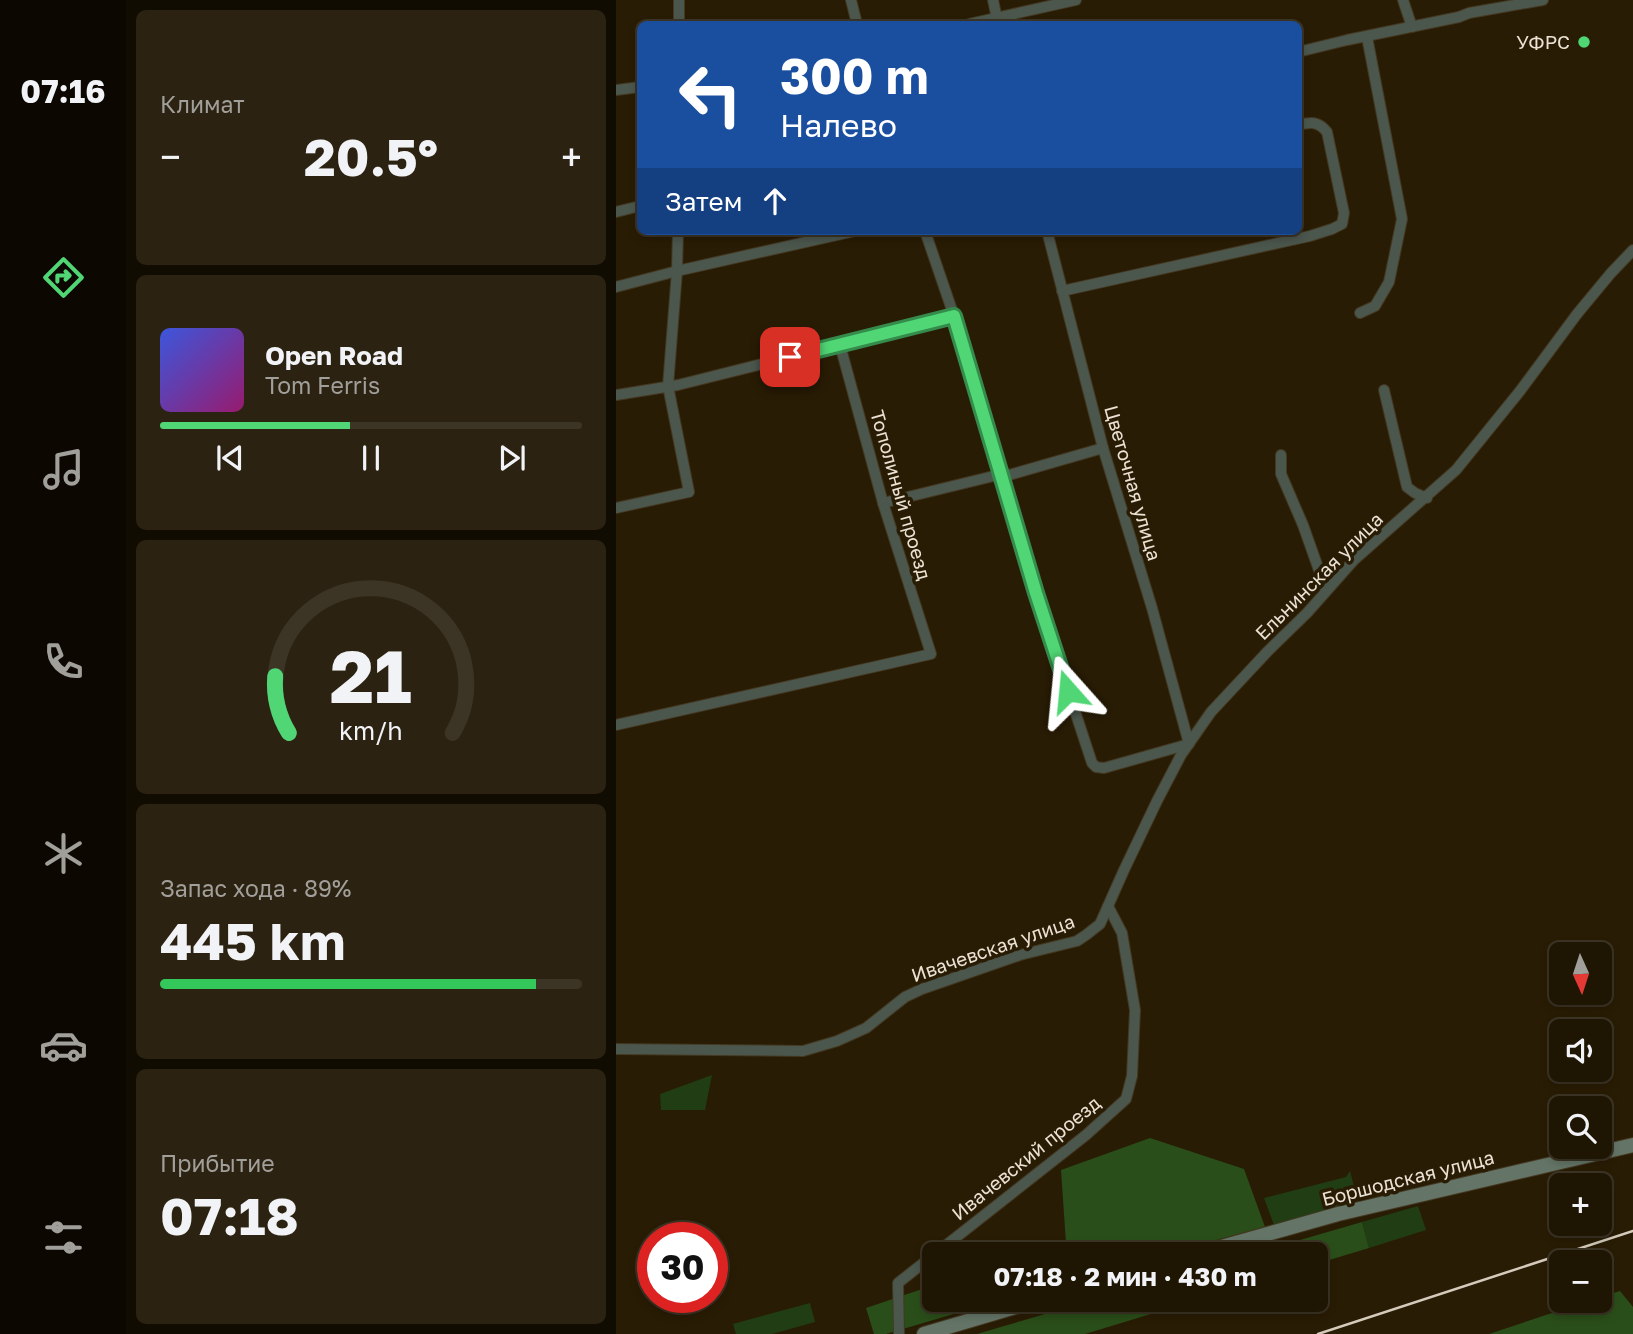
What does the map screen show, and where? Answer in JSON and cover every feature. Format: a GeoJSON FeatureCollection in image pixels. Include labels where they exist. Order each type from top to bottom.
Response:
{"type":"FeatureCollection","features":[{"type":"Feature","properties":{"kind":"street"},"geometry":{"type":"LineString","coordinates":[[679,0],[679,21]]}},
{"type":"Feature","properties":{"kind":"street"},"geometry":{"type":"LineString","coordinates":[[851,0],[856,21]]}},
{"type":"Feature","properties":{"kind":"street"},"geometry":{"type":"LineString","coordinates":[[993,0],[998,19]]}},
{"type":"Feature","properties":{"kind":"street"},"geometry":{"type":"LineString","coordinates":[[986,21],[1076,0]]}},
{"type":"Feature","properties":{"kind":"street"},"geometry":{"type":"LineString","coordinates":[[1403,0],[1412,27]]}},
{"type":"Feature","properties":{"kind":"street"},"geometry":{"type":"LineString","coordinates":[[1302,51],[1469,13],[1543,0]]}},
{"type":"Feature","properties":{"kind":"street"},"geometry":{"type":"LineString","coordinates":[[1360,313],[1375,306],[1389,282],[1402,219],[1367,37]]}},
{"type":"Feature","properties":{"kind":"street"},"geometry":{"type":"LineString","coordinates":[[616,90],[637,87]]}},
{"type":"Feature","properties":{"kind":"street"},"geometry":{"type":"LineString","coordinates":[[1062,291],[1310,236],[1342,224],[1344,214],[1327,132],[1322,125],[1314,121],[1302,124]]}},
{"type":"Feature","properties":{"kind":"street"},"geometry":{"type":"LineString","coordinates":[[616,212],[637,207]]}},
{"type":"Feature","properties":{"kind":"street"},"geometry":{"type":"LineString","coordinates":[[616,508],[690,492],[668,386],[678,235]]}},
{"type":"Feature","properties":{"kind":"street"},"geometry":{"type":"LineString","coordinates":[[616,287],[837,235]]}},
{"type":"Feature","properties":{"kind":"street"},"geometry":{"type":"LineString","coordinates":[[926,235],[954,316],[1036,593],[1092,764],[1104,768],[1189,744]]}},
{"type":"Feature","properties":{"kind":"street","name":"Цветочная улица"},"geometry":{"type":"LineString","coordinates":[[1048,235],[1103,449],[1153,608],[1189,744]]}},
{"type":"Feature","properties":{"kind":"street","name":"Ельнинская улица"},"geometry":{"type":"LineString","coordinates":[[1100,924],[1157,801],[1189,744],[1211,712],[1365,549],[1427,498],[1456,470],[1520,391],[1577,314],[1633,250]]}},
{"type":"Feature","properties":{"kind":"street"},"geometry":{"type":"LineString","coordinates":[[616,395],[668,386],[954,316]]}},
{"type":"Feature","properties":{"kind":"street","name":"Тополиный проезд"},"geometry":{"type":"LineString","coordinates":[[616,725],[931,654],[884,503],[840,345]]}},
{"type":"Feature","properties":{"kind":"street"},"geometry":{"type":"LineString","coordinates":[[1384,390],[1407,487],[1427,498]]}},
{"type":"Feature","properties":{"kind":"street"},"geometry":{"type":"LineString","coordinates":[[884,503],[1002,474],[1009,475],[1103,449]]}},
{"type":"Feature","properties":{"kind":"street"},"geometry":{"type":"LineString","coordinates":[[1281,454],[1281,474],[1326,590]]}},
{"type":"Feature","properties":{"kind":"street","name":"Ивачевский проезд"},"geometry":{"type":"LineString","coordinates":[[900,1334],[898,1283],[1086,1135],[1126,1099],[1132,1076],[1135,1010],[1122,933],[1108,906]]}},
{"type":"Feature","properties":{"kind":"street","name":"Ивачевская улица"},"geometry":{"type":"LineString","coordinates":[[616,1049],[803,1051],[837,1041],[866,1028],[905,997],[922,989],[1020,955],[1077,941],[1100,924]]}},
{"type":"Feature","properties":{"kind":"street","name":"Боршодская улица"},"geometry":{"type":"LineString","coordinates":[[1240,1242],[1372,1205],[1633,1145]]}},
{"type":"Feature","properties":{"kind":"street"},"geometry":{"type":"LineString","coordinates":[[924,1334],[998,1312]]}},
{"type":"Feature","properties":{"kind":"green space"},"geometry":{"type":"Polygon","coordinates":[[[712,1075],[705,1110],[661,1110],[660,1094],[712,1075]]]}},
{"type":"Feature","properties":{"kind":"green space"},"geometry":{"type":"Polygon","coordinates":[[[1150,1138],[1244,1169],[1265,1227],[1209,1242],[1066,1242],[1061,1170],[1150,1138]]]}},
{"type":"Feature","properties":{"kind":"green space"},"geometry":{"type":"Polygon","coordinates":[[[1350,1171],[1358,1202],[1274,1225],[1264,1198],[1346,1177],[1350,1171]]]}},
{"type":"Feature","properties":{"kind":"green space"},"geometry":{"type":"Polygon","coordinates":[[[1418,1206],[1426,1230],[1369,1248],[1362,1222],[1418,1206]]]}},
{"type":"Feature","properties":{"kind":"green space"},"geometry":{"type":"Polygon","coordinates":[[[1362,1222],[1369,1248],[1328,1260],[1328,1242],[1294,1242],[1362,1222]]]}},
{"type":"Feature","properties":{"kind":"green space"},"geometry":{"type":"Polygon","coordinates":[[[922,1289],[922,1312],[960,1312],[886,1334],[874,1334],[866,1308],[922,1289]]]}},
{"type":"Feature","properties":{"kind":"green space"},"geometry":{"type":"Polygon","coordinates":[[[1620,1291],[1633,1307],[1633,1334],[1489,1334],[1552,1313],[1612,1313],[1612,1293],[1620,1291]]]}},
{"type":"Feature","properties":{"kind":"green space"},"geometry":{"type":"Polygon","coordinates":[[[810,1303],[815,1322],[772,1334],[736,1334],[733,1324],[810,1303]]]}},
{"type":"Feature","properties":{"kind":"green space"},"geometry":{"type":"Polygon","coordinates":[[[1052,1312],[1157,1312],[1085,1334],[977,1334],[1052,1312]]]}},
{"type":"Feature","properties":{"kind":"railway"},"geometry":{"type":"LineString","coordinates":[[1318,1334],[1633,1231]]}},
{"type":"Feature","properties":{"kind":"place","name":"УФРС"},"geometry":{"type":"Point","coordinates":[1584,42]}},
{"type":"Feature","properties":{"kind":"route"},"geometry":{"type":"LineString","coordinates":[[790,357],[954,316],[1036,593],[1068,691]]}}]}
